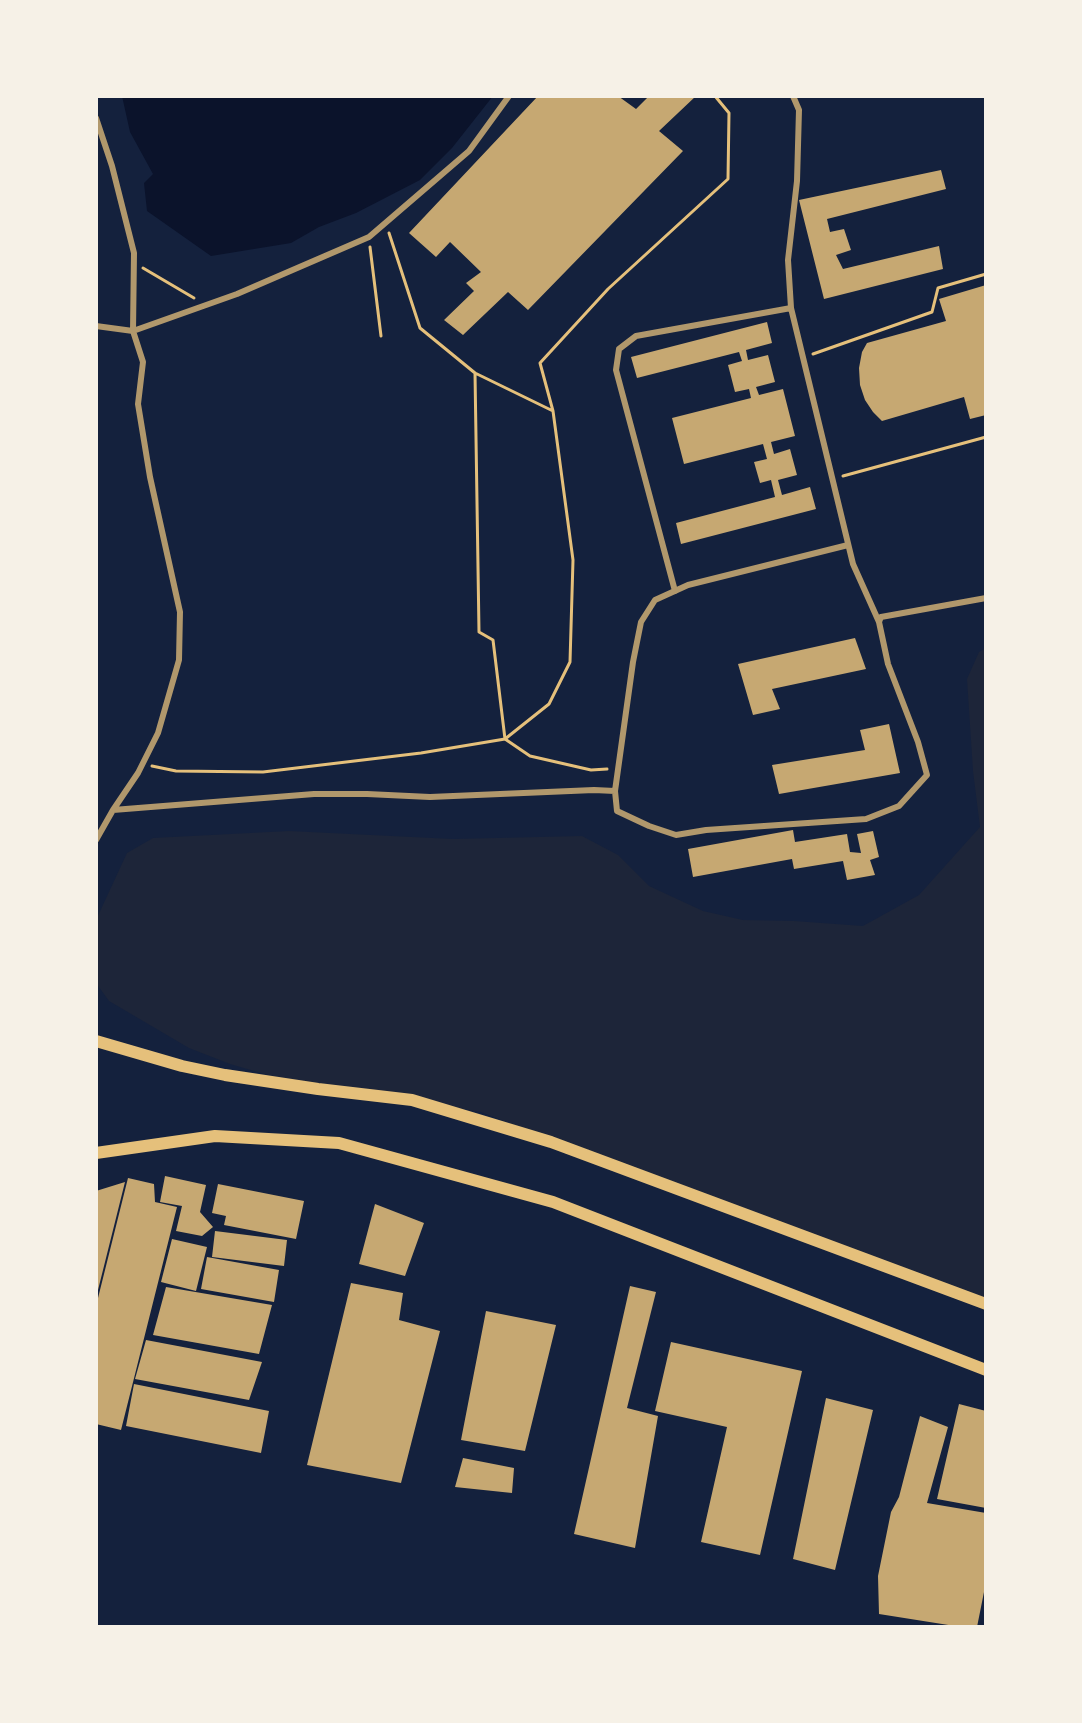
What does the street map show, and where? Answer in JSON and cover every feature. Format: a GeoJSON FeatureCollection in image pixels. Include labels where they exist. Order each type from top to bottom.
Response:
{"type":"FeatureCollection","features":[{"type":"Feature","properties":{"kind":"highway"},"geometry":{"type":"LineString","coordinates":[[96,1041],[183,1066],[225,1074],[318,1089],[412,1100],[551,1142],[986,1304]]}},
{"type":"Feature","properties":{"kind":"highway"},"geometry":{"type":"LineString","coordinates":[[96,1153],[215,1136],[339,1143],[553,1202],[986,1370]]}},
{"type":"Feature","properties":{"kind":"street"},"geometry":{"type":"LineString","coordinates":[[96,326],[133,331],[237,294],[369,237],[469,151],[509,96]]}},
{"type":"Feature","properties":{"kind":"street"},"geometry":{"type":"LineString","coordinates":[[792,96],[799,110],[796,181],[788,260],[791,308],[853,564],[879,621],[888,664],[918,742],[927,775],[899,806],[866,819],[717,829],[676,835],[649,826],[617,811],[615,791],[633,662],[641,622],[655,600],[687,585],[848,545]]}},
{"type":"Feature","properties":{"kind":"street"},"geometry":{"type":"LineString","coordinates":[[96,118],[112,166],[134,253],[133,331],[143,362],[138,404],[144,446],[180,612],[179,660],[158,733],[96,840]]}},
{"type":"Feature","properties":{"kind":"street"},"geometry":{"type":"LineString","coordinates":[[675,591],[616,370],[619,349],[636,336],[791,308]]}},
{"type":"Feature","properties":{"kind":"street"},"geometry":{"type":"LineString","coordinates":[[879,621],[881,617],[986,598]]}},
{"type":"Feature","properties":{"kind":"street"},"geometry":{"type":"LineString","coordinates":[[113,810],[315,794],[430,797],[615,791]]}},
{"type":"Feature","properties":{"kind":"path"},"geometry":{"type":"LineString","coordinates":[[142,764],[176,771],[263,772],[421,753],[505,739],[549,704],[570,662],[573,560],[553,411],[540,363],[608,289],[728,179],[729,113],[715,96]]}},
{"type":"Feature","properties":{"kind":"path"},"geometry":{"type":"LineString","coordinates":[[385,223],[420,328],[475,373],[553,411]]}},
{"type":"Feature","properties":{"kind":"path"},"geometry":{"type":"LineString","coordinates":[[369,237],[381,336]]}},
{"type":"Feature","properties":{"kind":"path"},"geometry":{"type":"LineString","coordinates":[[134,262],[206,305]]}},
{"type":"Feature","properties":{"kind":"path"},"geometry":{"type":"LineString","coordinates":[[803,357],[932,312],[938,288],[986,274]]}},
{"type":"Feature","properties":{"kind":"path"},"geometry":{"type":"LineString","coordinates":[[475,373],[479,632],[494,640],[505,739],[530,756],[591,770],[618,768]]}},
{"type":"Feature","properties":{"kind":"path"},"geometry":{"type":"LineString","coordinates":[[832,479],[986,437]]}},
{"type":"Feature","properties":{"kind":"shaded area"},"geometry":{"type":"Polygon","coordinates":[[[122,96],[493,96],[452,148],[420,180],[356,213],[319,227],[291,243],[211,256],[147,211],[144,183],[153,174],[130,132],[122,96]]]}},
{"type":"Feature","properties":{"kind":"shaded area"},"geometry":{"type":"Polygon","coordinates":[[[986,648],[986,1300],[813,1243],[481,1112],[268,1075],[230,1064],[189,1048],[109,1001],[96,983],[96,920],[127,853],[153,838],[289,831],[453,839],[582,836],[618,855],[649,886],[703,911],[743,920],[863,926],[919,895],[980,827],[973,771],[967,679],[979,652],[986,648]]]}},
{"type":"Feature","properties":{"kind":"building"},"geometry":{"type":"Polygon","coordinates":[[[538,96],[618,96],[636,109],[649,96],[696,96],[659,131],[683,151],[528,310],[508,292],[463,335],[444,320],[474,291],[466,283],[481,272],[450,242],[436,257],[409,233],[538,96]]]}},
{"type":"Feature","properties":{"kind":"building"},"geometry":{"type":"Polygon","coordinates":[[[941,170],[946,189],[827,219],[830,232],[844,229],[851,250],[836,255],[843,269],[939,246],[943,269],[824,299],[799,200],[941,170]]]}},
{"type":"Feature","properties":{"kind":"building"},"geometry":{"type":"Polygon","coordinates":[[[986,285],[986,415],[970,419],[964,397],[882,421],[865,400],[860,385],[859,368],[862,352],[867,343],[946,321],[939,299],[986,285]]]}},
{"type":"Feature","properties":{"kind":"building"},"geometry":{"type":"Polygon","coordinates":[[[767,322],[772,343],[746,350],[748,360],[768,355],[775,382],[756,387],[759,395],[783,389],[795,436],[771,442],[774,454],[790,449],[797,475],[778,480],[782,495],[810,487],[816,509],[681,544],[676,523],[775,497],[771,480],[760,483],[754,462],[767,459],[763,444],[684,464],[672,418],[751,398],[749,389],[735,392],[728,365],[742,361],[739,352],[637,378],[631,357],[767,322]]]}},
{"type":"Feature","properties":{"kind":"building"},"geometry":{"type":"Polygon","coordinates":[[[855,638],[866,669],[772,689],[780,709],[753,715],[738,664],[855,638]]]}},
{"type":"Feature","properties":{"kind":"building"},"geometry":{"type":"Polygon","coordinates":[[[889,724],[900,773],[779,794],[772,765],[865,750],[860,730],[889,724]]]}},
{"type":"Feature","properties":{"kind":"building"},"geometry":{"type":"Polygon","coordinates":[[[793,830],[795,842],[847,834],[850,852],[861,853],[857,834],[873,831],[879,857],[870,860],[875,875],[847,880],[843,861],[794,869],[792,859],[693,877],[688,849],[793,830]]]}},
{"type":"Feature","properties":{"kind":"building"},"geometry":{"type":"Polygon","coordinates":[[[165,1176],[206,1185],[200,1212],[213,1227],[202,1236],[176,1231],[182,1206],[160,1202],[165,1176]]]}},
{"type":"Feature","properties":{"kind":"building"},"geometry":{"type":"Polygon","coordinates":[[[128,1178],[154,1184],[155,1202],[177,1207],[121,1430],[96,1424],[96,1306],[128,1178]]]}},
{"type":"Feature","properties":{"kind":"building"},"geometry":{"type":"Polygon","coordinates":[[[125,1182],[97,1294],[96,1294],[96,1191],[125,1182]]]}},
{"type":"Feature","properties":{"kind":"building"},"geometry":{"type":"Polygon","coordinates":[[[218,1184],[304,1201],[296,1239],[224,1225],[226,1216],[212,1213],[218,1184]]]}},
{"type":"Feature","properties":{"kind":"building"},"geometry":{"type":"Polygon","coordinates":[[[375,1204],[424,1223],[405,1276],[359,1264],[375,1204]]]}},
{"type":"Feature","properties":{"kind":"building"},"geometry":{"type":"Polygon","coordinates":[[[215,1231],[287,1240],[284,1266],[212,1257],[215,1231]]]}},
{"type":"Feature","properties":{"kind":"building"},"geometry":{"type":"Polygon","coordinates":[[[172,1239],[207,1247],[196,1291],[161,1282],[172,1239]]]}},
{"type":"Feature","properties":{"kind":"building"},"geometry":{"type":"Polygon","coordinates":[[[207,1257],[279,1270],[274,1302],[201,1289],[207,1257]]]}},
{"type":"Feature","properties":{"kind":"building"},"geometry":{"type":"Polygon","coordinates":[[[351,1283],[403,1293],[399,1320],[440,1331],[401,1483],[307,1465],[351,1283]]]}},
{"type":"Feature","properties":{"kind":"building"},"geometry":{"type":"Polygon","coordinates":[[[630,1286],[656,1292],[627,1408],[658,1416],[635,1548],[574,1534],[630,1286]]]}},
{"type":"Feature","properties":{"kind":"building"},"geometry":{"type":"Polygon","coordinates":[[[166,1287],[272,1305],[259,1354],[153,1335],[166,1287]]]}},
{"type":"Feature","properties":{"kind":"building"},"geometry":{"type":"Polygon","coordinates":[[[486,1311],[556,1325],[525,1451],[461,1440],[486,1311]]]}},
{"type":"Feature","properties":{"kind":"building"},"geometry":{"type":"Polygon","coordinates":[[[146,1340],[262,1362],[249,1400],[135,1379],[146,1340]]]}},
{"type":"Feature","properties":{"kind":"building"},"geometry":{"type":"Polygon","coordinates":[[[671,1342],[802,1371],[760,1555],[701,1542],[727,1427],[655,1411],[671,1342]]]}},
{"type":"Feature","properties":{"kind":"building"},"geometry":{"type":"Polygon","coordinates":[[[134,1384],[269,1411],[261,1453],[126,1426],[134,1384]]]}},
{"type":"Feature","properties":{"kind":"building"},"geometry":{"type":"Polygon","coordinates":[[[826,1398],[873,1410],[835,1570],[793,1559],[826,1398]]]}},
{"type":"Feature","properties":{"kind":"building"},"geometry":{"type":"Polygon","coordinates":[[[959,1404],[986,1411],[986,1508],[937,1499],[959,1404]]]}},
{"type":"Feature","properties":{"kind":"building"},"geometry":{"type":"Polygon","coordinates":[[[920,1416],[948,1427],[927,1503],[986,1513],[986,1582],[977,1627],[961,1627],[879,1614],[878,1576],[891,1512],[899,1497],[920,1416]]]}},
{"type":"Feature","properties":{"kind":"building"},"geometry":{"type":"Polygon","coordinates":[[[463,1458],[514,1468],[512,1493],[455,1487],[463,1458]]]}}]}
